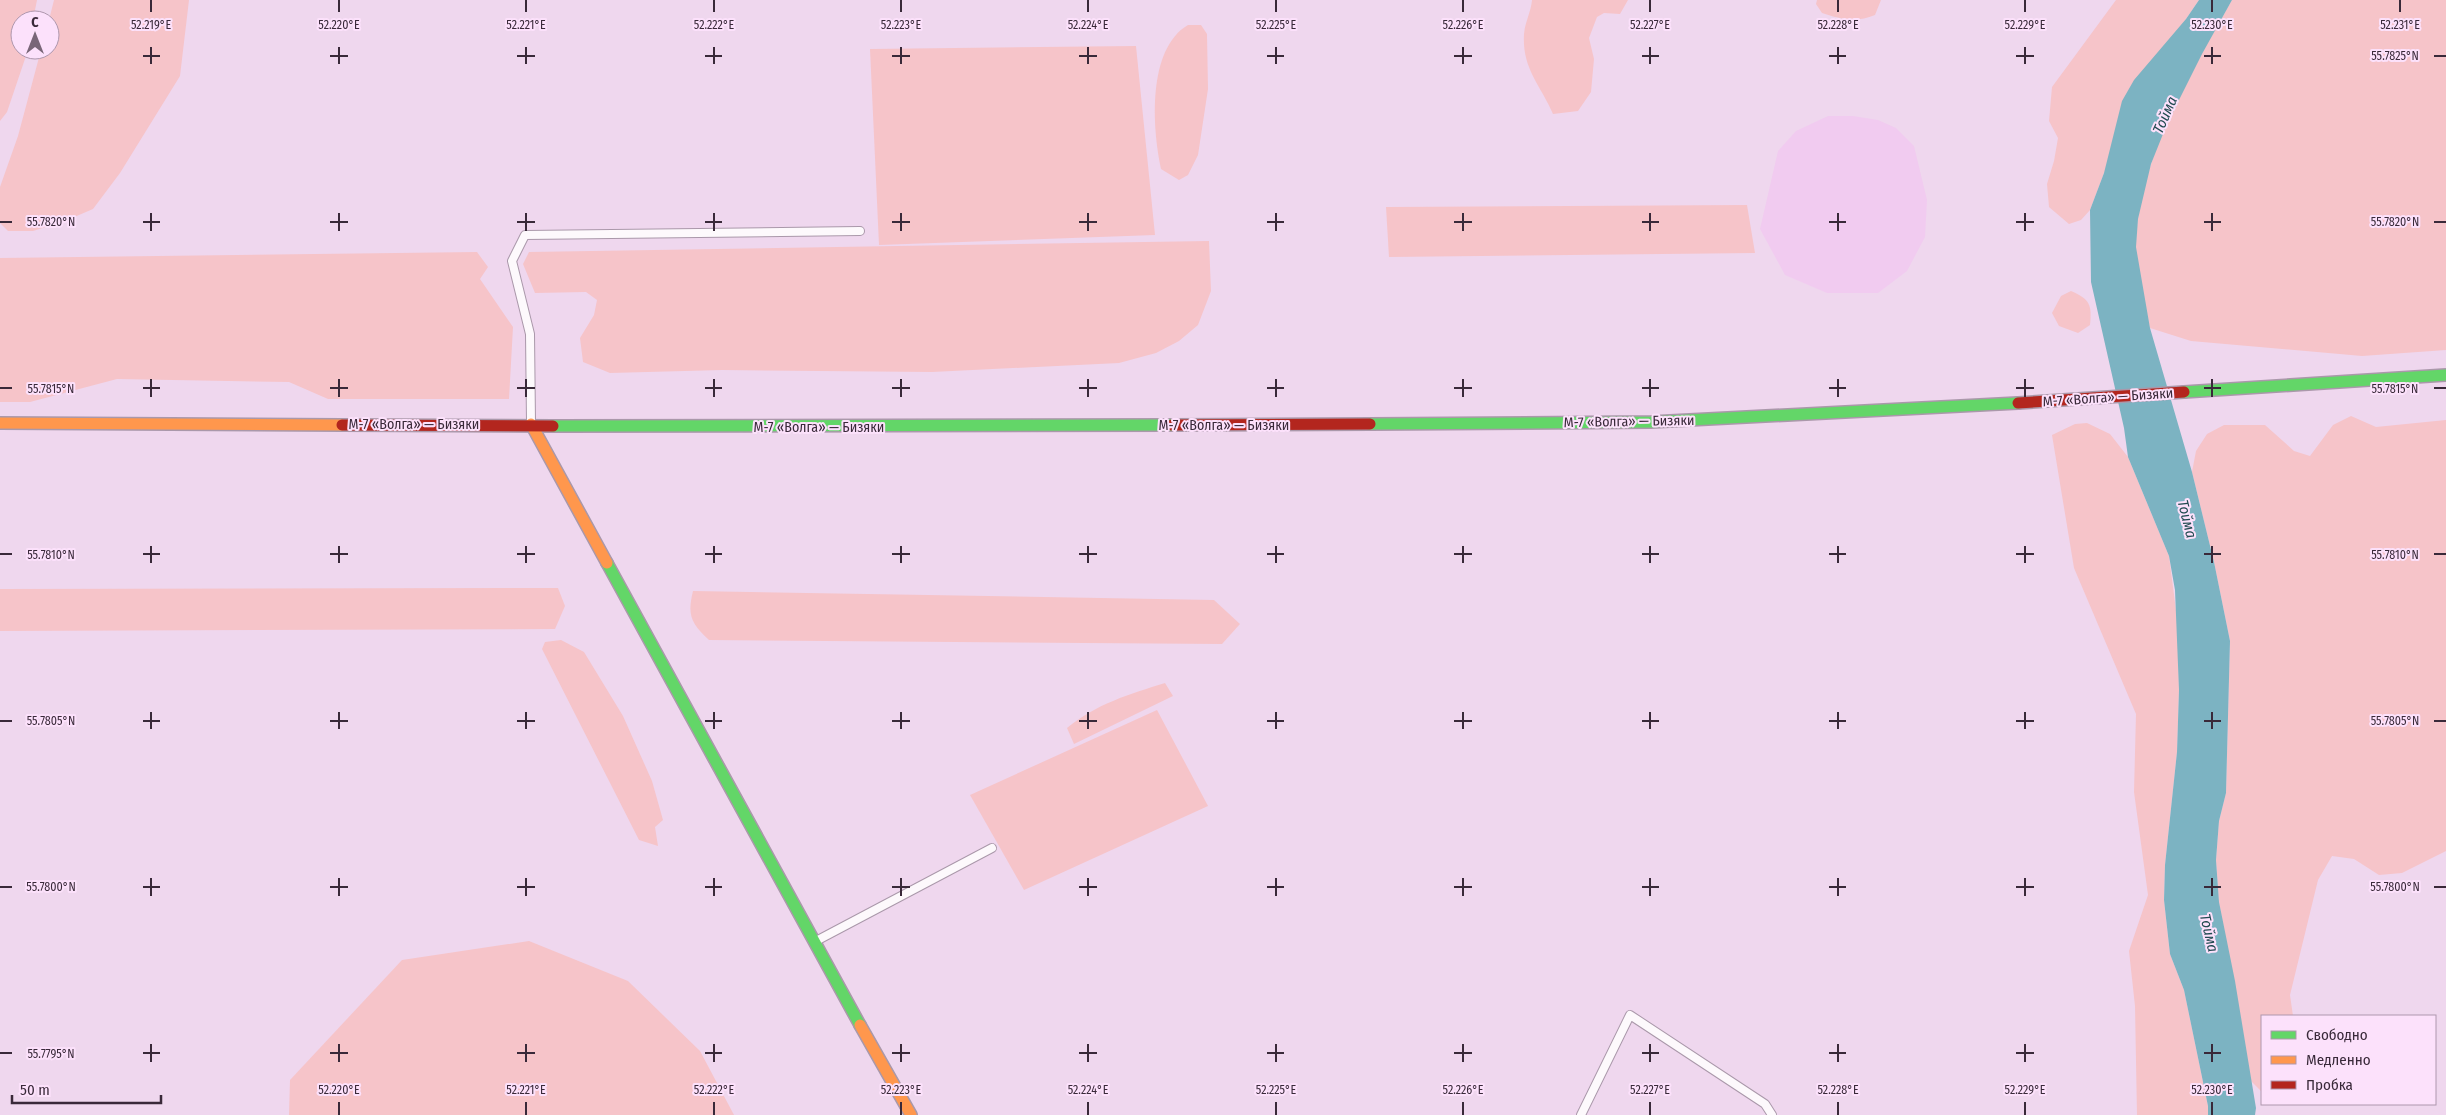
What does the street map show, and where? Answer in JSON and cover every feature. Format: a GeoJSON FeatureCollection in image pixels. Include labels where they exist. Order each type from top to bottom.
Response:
{"type":"FeatureCollection","features":[{"type":"Feature","properties":{"kind":"main road","name":"М-7 «Волга» — Бизяки"},"geometry":{"type":"LineString","coordinates":[[0,423],[860,427],[1651,422],[1928,409],[2446,375]]}},
{"type":"Feature","properties":{"kind":"main road"},"geometry":{"type":"LineString","coordinates":[[531,424],[814,942],[911,1115]]}},
{"type":"Feature","properties":{"kind":"lane"},"geometry":{"type":"LineString","coordinates":[[531,424],[530,334],[512,261],[525,235],[860,231]]}},
{"type":"Feature","properties":{"kind":"lane"},"geometry":{"type":"LineString","coordinates":[[814,942],[992,848]]}},
{"type":"Feature","properties":{"kind":"lane"},"geometry":{"type":"LineString","coordinates":[[1581,1115],[1630,1015],[1765,1104],[1772,1115]]}},
{"type":"Feature","properties":{"kind":"shaded area"},"geometry":{"type":"Polygon","coordinates":[[[0,0],[37,0],[35,10],[10,10],[10,60],[25,60],[7,112],[0,121],[0,0]]]}},
{"type":"Feature","properties":{"kind":"shaded area"},"geometry":{"type":"Polygon","coordinates":[[[54,0],[189,0],[180,76],[120,173],[93,209],[65,221],[33,231],[8,231],[0,223],[0,187],[18,136],[38,60],[60,60],[60,10],[52,10],[54,0]]]}},
{"type":"Feature","properties":{"kind":"shaded area"},"geometry":{"type":"Polygon","coordinates":[[[1532,0],[1628,0],[1620,14],[1604,13],[1597,17],[1589,38],[1594,59],[1591,92],[1578,111],[1553,114],[1529,67],[1524,46],[1524,34],[1532,0]]]}},
{"type":"Feature","properties":{"kind":"shaded area"},"geometry":{"type":"Polygon","coordinates":[[[1817,0],[1881,0],[1875,15],[1855,19],[1822,13],[1816,4],[1817,0]]]}},
{"type":"Feature","properties":{"kind":"shaded area"},"geometry":{"type":"Polygon","coordinates":[[[2116,0],[2199,0],[2186,19],[2104,173],[2090,210],[2081,220],[2069,224],[2049,207],[2047,184],[2058,138],[2049,121],[2052,87],[2116,0]]]}},
{"type":"Feature","properties":{"kind":"shaded area"},"geometry":{"type":"Polygon","coordinates":[[[2232,0],[2446,0],[2446,350],[2362,356],[2191,341],[2150,328],[2136,255],[2139,213],[2146,181],[2156,149],[2169,118],[2232,0]]]}},
{"type":"Feature","properties":{"kind":"shaded area"},"geometry":{"type":"Polygon","coordinates":[[[1188,25],[1201,25],[1207,34],[1208,89],[1198,155],[1188,175],[1179,180],[1161,169],[1156,133],[1156,91],[1159,70],[1165,52],[1175,36],[1188,25]]]}},
{"type":"Feature","properties":{"kind":"shaded area"},"geometry":{"type":"Polygon","coordinates":[[[1136,46],[1155,235],[879,245],[870,49],[1136,46]]]}},
{"type":"Feature","properties":{"kind":"shaded area"},"geometry":{"type":"Polygon","coordinates":[[[1828,116],[1853,116],[1878,120],[1896,128],[1914,146],[1927,200],[1925,237],[1907,271],[1878,293],[1827,293],[1785,275],[1760,229],[1778,151],[1796,131],[1828,116]]]}},
{"type":"Feature","properties":{"kind":"shaded area"},"geometry":{"type":"Polygon","coordinates":[[[1747,205],[1755,253],[1389,257],[1386,207],[1747,205]]]}},
{"type":"Feature","properties":{"kind":"shaded area"},"geometry":{"type":"Polygon","coordinates":[[[1209,241],[1211,291],[1198,325],[1179,341],[1156,353],[1119,363],[932,372],[722,370],[610,373],[583,362],[580,338],[594,315],[597,300],[586,292],[535,293],[523,264],[529,252],[1209,241]]]}},
{"type":"Feature","properties":{"kind":"shaded area"},"geometry":{"type":"Polygon","coordinates":[[[477,252],[488,267],[480,279],[513,327],[509,399],[328,399],[289,382],[117,379],[30,402],[0,402],[0,258],[477,252]]]}},
{"type":"Feature","properties":{"kind":"shaded area"},"geometry":{"type":"Polygon","coordinates":[[[2071,291],[2086,300],[2091,312],[2090,325],[2078,333],[2059,326],[2052,313],[2061,296],[2071,291]]]}},
{"type":"Feature","properties":{"kind":"shaded area"},"geometry":{"type":"Polygon","coordinates":[[[2351,416],[2376,427],[2446,420],[2446,851],[2402,873],[2379,875],[2354,859],[2332,856],[2318,880],[2290,995],[2293,1015],[2261,1015],[2261,1091],[2251,1081],[2219,902],[2216,860],[2219,821],[2226,793],[2230,641],[2214,562],[2192,472],[2196,451],[2207,434],[2224,425],[2265,425],[2294,451],[2310,456],[2333,425],[2351,416]]]}},
{"type":"Feature","properties":{"kind":"shaded area"},"geometry":{"type":"Polygon","coordinates":[[[2087,423],[2110,434],[2128,457],[2169,556],[2178,626],[2179,690],[2177,752],[2165,865],[2164,900],[2170,954],[2184,990],[2208,1106],[2208,1115],[2137,1115],[2135,1006],[2129,951],[2148,895],[2134,792],[2136,714],[2074,568],[2052,435],[2075,424],[2087,423]]]}},
{"type":"Feature","properties":{"kind":"shaded area"},"geometry":{"type":"Polygon","coordinates":[[[558,588],[565,606],[555,629],[0,631],[0,589],[558,588]]]}},
{"type":"Feature","properties":{"kind":"shaded area"},"geometry":{"type":"Polygon","coordinates":[[[693,591],[1214,600],[1240,624],[1222,644],[709,640],[698,629],[692,618],[690,606],[693,591]]]}},
{"type":"Feature","properties":{"kind":"shaded area"},"geometry":{"type":"Polygon","coordinates":[[[561,640],[584,652],[623,716],[652,781],[663,820],[655,827],[658,846],[639,840],[542,649],[545,642],[561,640]]]}},
{"type":"Feature","properties":{"kind":"shaded area"},"geometry":{"type":"Polygon","coordinates":[[[1165,683],[1173,696],[1074,744],[1067,728],[1078,720],[1102,706],[1165,683]]]}},
{"type":"Feature","properties":{"kind":"shaded area"},"geometry":{"type":"Polygon","coordinates":[[[1157,710],[1208,806],[1024,890],[970,795],[1157,710]]]}},
{"type":"Feature","properties":{"kind":"shaded area"},"geometry":{"type":"Polygon","coordinates":[[[529,941],[628,981],[700,1051],[734,1115],[289,1115],[290,1080],[402,960],[529,941]]]}},
{"type":"Feature","properties":{"kind":"water","name":"Тойма"},"geometry":{"type":"Polygon","coordinates":[[[2199,0],[2232,0],[2167,124],[2151,164],[2138,219],[2136,247],[2150,328],[2192,472],[2214,562],[2230,641],[2226,793],[2219,821],[2216,860],[2219,902],[2235,981],[2256,1108],[2255,1115],[2208,1115],[2208,1106],[2184,990],[2170,954],[2164,900],[2165,865],[2177,752],[2179,690],[2175,590],[2169,556],[2128,457],[2124,428],[2091,282],[2090,210],[2104,173],[2122,101],[2134,80],[2186,19],[2199,0]]]}},
{"type":"Feature","properties":{"kind":"traffic: fast"},"geometry":{"type":"LineString","coordinates":[[2184,392],[2446,375]]}},
{"type":"Feature","properties":{"kind":"traffic: fast"},"geometry":{"type":"LineString","coordinates":[[1370,424],[1651,422],[2018,403]]}},
{"type":"Feature","properties":{"kind":"traffic: fast"},"geometry":{"type":"LineString","coordinates":[[553,426],[1172,425]]}},
{"type":"Feature","properties":{"kind":"traffic: fast"},"geometry":{"type":"LineString","coordinates":[[607,563],[860,1025]]}},
{"type":"Feature","properties":{"kind":"traffic: slow"},"geometry":{"type":"LineString","coordinates":[[0,423],[342,425]]}},
{"type":"Feature","properties":{"kind":"traffic: slow"},"geometry":{"type":"LineString","coordinates":[[531,424],[607,563]]}},
{"type":"Feature","properties":{"kind":"traffic: slow"},"geometry":{"type":"LineString","coordinates":[[860,1025],[911,1115]]}},
{"type":"Feature","properties":{"kind":"traffic: jam"},"geometry":{"type":"LineString","coordinates":[[2018,403],[2184,392]]}},
{"type":"Feature","properties":{"kind":"traffic: jam"},"geometry":{"type":"LineString","coordinates":[[1172,425],[1370,424]]}},
{"type":"Feature","properties":{"kind":"traffic: jam"},"geometry":{"type":"LineString","coordinates":[[342,425],[553,426]]}}]}
